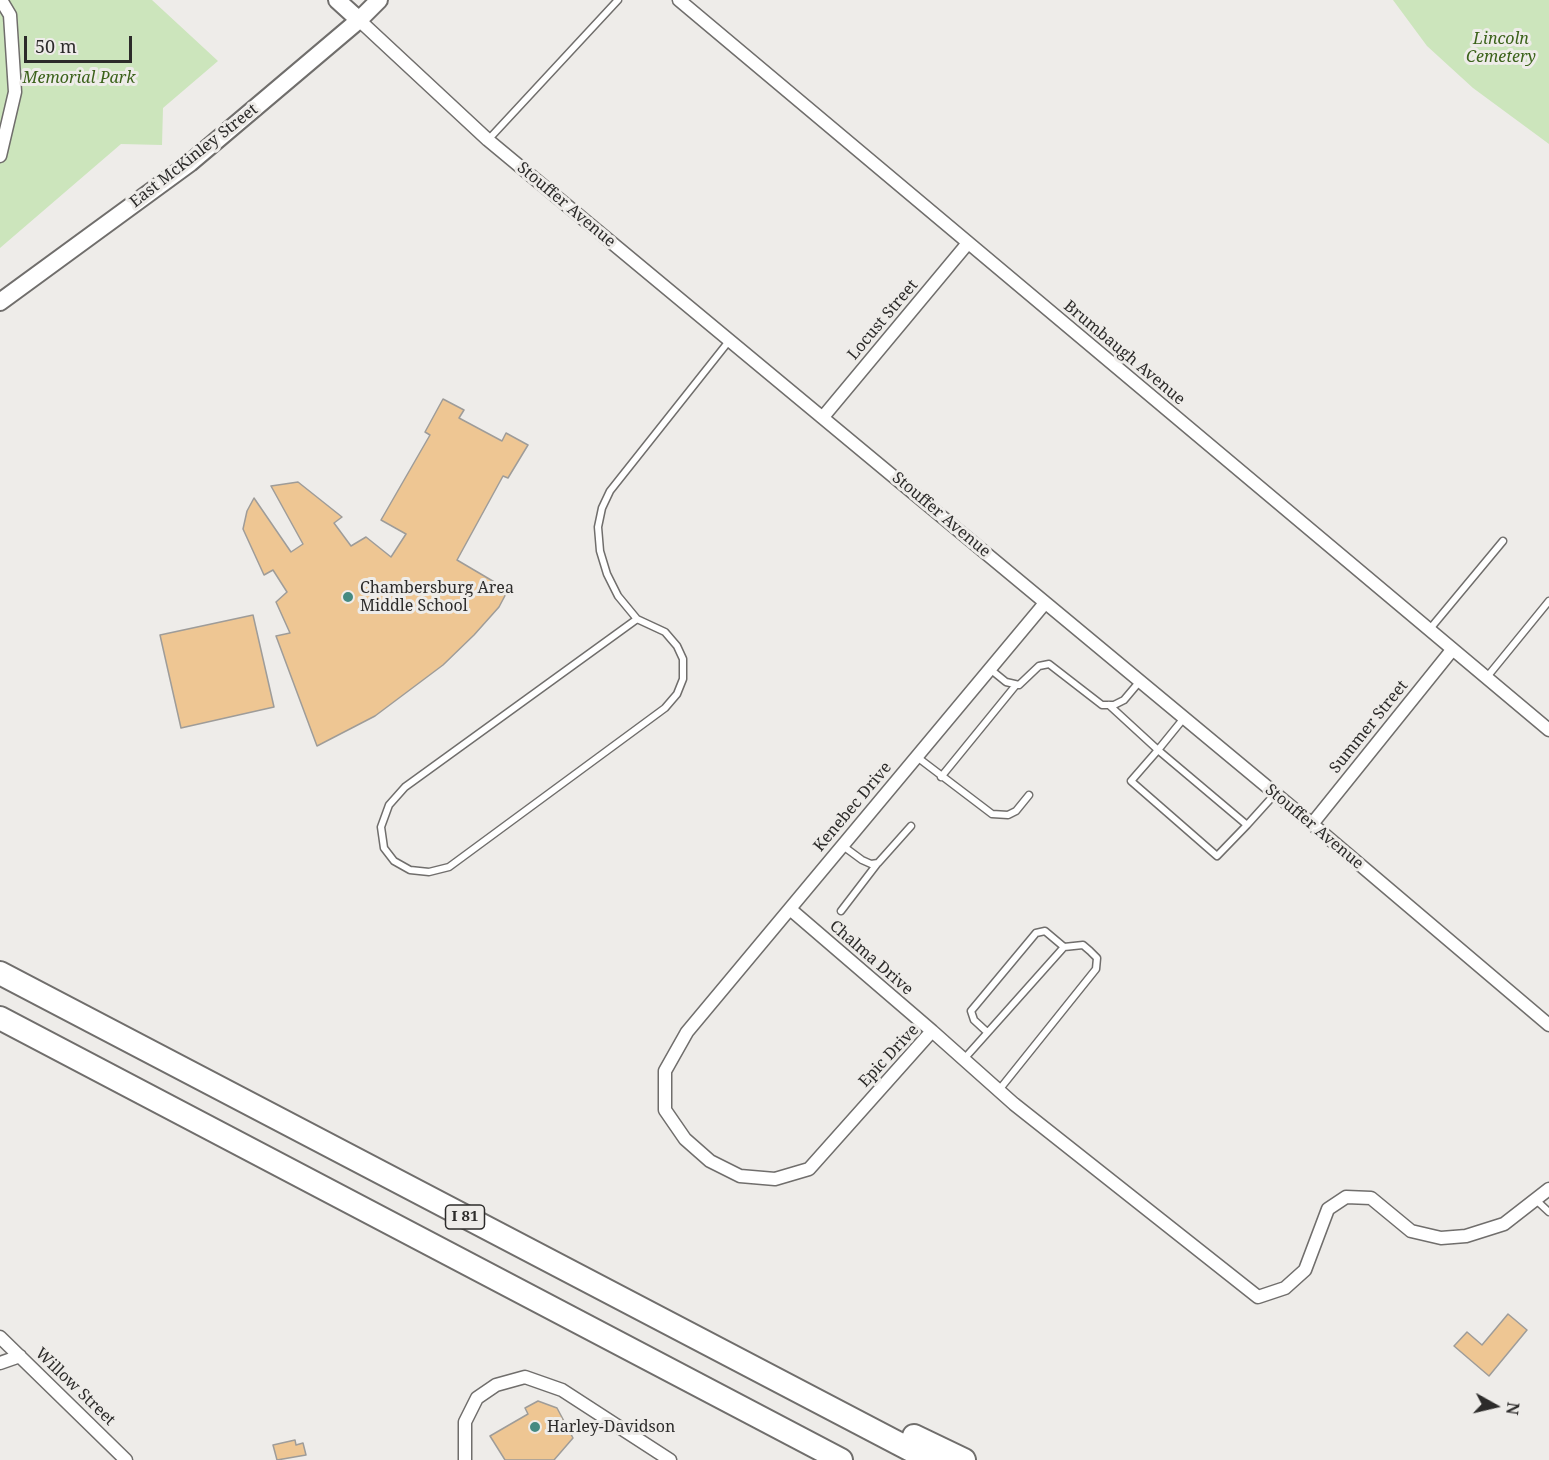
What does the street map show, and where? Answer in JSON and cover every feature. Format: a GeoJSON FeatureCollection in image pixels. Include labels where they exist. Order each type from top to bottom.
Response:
{"type":"FeatureCollection","features":[{"type":"Feature","properties":{"kind":"highway","name":"I 81"},"geometry":{"type":"LineString","coordinates":[[0,973],[930,1460]]}},
{"type":"Feature","properties":{"kind":"highway","name":"I 81"},"geometry":{"type":"LineString","coordinates":[[0,1018],[842,1460]]}},
{"type":"Feature","properties":{"kind":"highway"},"geometry":{"type":"LineString","coordinates":[[628,1349],[689,1391],[816,1460]]}},
{"type":"Feature","properties":{"kind":"highway"},"geometry":{"type":"LineString","coordinates":[[741,1361],[772,1366],[964,1460]]}},
{"type":"Feature","properties":{"kind":"street"},"geometry":{"type":"LineString","coordinates":[[0,156],[15,92],[10,15],[2,0]]}},
{"type":"Feature","properties":{"kind":"street","name":"Stouffer Avenue"},"geometry":{"type":"LineString","coordinates":[[337,0],[488,140],[1312,824],[1549,1025]]}},
{"type":"Feature","properties":{"kind":"street","name":"East McKinley Street"},"geometry":{"type":"LineString","coordinates":[[0,302],[190,164],[359,20],[379,0]]}},
{"type":"Feature","properties":{"kind":"street","name":"Brumbaugh Avenue"},"geometry":{"type":"LineString","coordinates":[[679,0],[1549,730]]}},
{"type":"Feature","properties":{"kind":"street","name":"Locust Street"},"geometry":{"type":"LineString","coordinates":[[823,417],[968,243]]}},
{"type":"Feature","properties":{"kind":"street","name":"Kenebec Drive"},"geometry":{"type":"LineString","coordinates":[[687,1032],[1045,603]]}},
{"type":"Feature","properties":{"kind":"street","name":"Summer Street"},"geometry":{"type":"LineString","coordinates":[[1312,824],[1452,650]]}},
{"type":"Feature","properties":{"kind":"street","name":"Chalma Drive"},"geometry":{"type":"LineString","coordinates":[[790,909],[932,1031]]}},
{"type":"Feature","properties":{"kind":"street","name":"Epic Drive"},"geometry":{"type":"LineString","coordinates":[[687,1032],[665,1071],[665,1110],[685,1139],[710,1161],[741,1176],[776,1179],[809,1169],[932,1031],[999,1091],[1258,1297],[1286,1288],[1305,1270],[1328,1209],[1346,1197],[1371,1198],[1410,1231],[1441,1238],[1466,1236],[1504,1224],[1536,1200]]}},
{"type":"Feature","properties":{"kind":"street"},"geometry":{"type":"LineString","coordinates":[[1536,1200],[1549,1189]]}},
{"type":"Feature","properties":{"kind":"street","name":"Willow Street"},"geometry":{"type":"LineString","coordinates":[[0,1337],[126,1460]]}},
{"type":"Feature","properties":{"kind":"street"},"geometry":{"type":"LineString","coordinates":[[0,1363],[20,1356]]}},
{"type":"Feature","properties":{"kind":"street"},"geometry":{"type":"LineString","coordinates":[[465,1460],[465,1422],[477,1398],[496,1385],[525,1377],[562,1390],[670,1460]]}},
{"type":"Feature","properties":{"kind":"lane"},"geometry":{"type":"LineString","coordinates":[[488,140],[618,0]]}},
{"type":"Feature","properties":{"kind":"lane"},"geometry":{"type":"LineString","coordinates":[[637,619],[405,787],[389,805],[381,827],[384,848],[394,861],[410,870],[429,872],[449,867],[665,708],[677,694],[683,679],[683,659],[677,646],[665,632],[637,619],[618,596],[607,574],[600,551],[598,527],[602,508],[610,491],[729,340]]}},
{"type":"Feature","properties":{"kind":"lane"},"geometry":{"type":"LineString","coordinates":[[1429,630],[1503,541]]}},
{"type":"Feature","properties":{"kind":"lane"},"geometry":{"type":"LineString","coordinates":[[1486,678],[1549,601]]}},
{"type":"Feature","properties":{"kind":"lane"},"geometry":{"type":"LineString","coordinates":[[941,777],[1017,685],[1025,682],[1039,666],[1049,664],[1102,705],[1124,700],[1140,681]]}},
{"type":"Feature","properties":{"kind":"lane"},"geometry":{"type":"LineString","coordinates":[[990,669],[1006,682],[1017,685]]}},
{"type":"Feature","properties":{"kind":"lane"},"geometry":{"type":"LineString","coordinates":[[1109,705],[1158,750],[1247,825]]}},
{"type":"Feature","properties":{"kind":"lane"},"geometry":{"type":"LineString","coordinates":[[1184,718],[1131,781],[1217,856],[1275,794]]}},
{"type":"Feature","properties":{"kind":"lane"},"geometry":{"type":"LineString","coordinates":[[916,757],[992,814],[1008,815],[1016,811],[1029,795]]}},
{"type":"Feature","properties":{"kind":"lane"},"geometry":{"type":"LineString","coordinates":[[841,911],[878,863],[911,826]]}},
{"type":"Feature","properties":{"kind":"lane"},"geometry":{"type":"LineString","coordinates":[[843,845],[862,860],[871,864],[878,863]]}},
{"type":"Feature","properties":{"kind":"lane"},"geometry":{"type":"LineString","coordinates":[[987,1032],[974,1020],[971,1011],[1036,933],[1045,931],[1064,947]]}},
{"type":"Feature","properties":{"kind":"lane"},"geometry":{"type":"LineString","coordinates":[[964,1059],[1064,947],[1083,945],[1097,958],[1096,969],[999,1091]]}},
{"type":"Feature","properties":{"kind":"lane"},"geometry":{"type":"LineString","coordinates":[[1536,1200],[1549,1212]]}},
{"type":"Feature","properties":{"kind":"green space","name":"Memorial Park"},"geometry":{"type":"Polygon","coordinates":[[[0,0],[152,0],[218,61],[163,108],[162,145],[121,144],[0,248],[0,0]]]}},
{"type":"Feature","properties":{"kind":"green space","name":"Lincoln Cemetery"},"geometry":{"type":"Polygon","coordinates":[[[1393,0],[1549,0],[1549,144],[1473,88],[1427,46],[1393,0]]]}},
{"type":"Feature","properties":{"kind":"building","name":"Chambersburg Area Middle School"},"geometry":{"type":"Polygon","coordinates":[[[443,399],[464,410],[459,418],[502,441],[506,433],[528,445],[508,478],[503,476],[457,560],[508,590],[499,607],[443,665],[375,716],[317,746],[276,636],[290,633],[276,602],[287,592],[273,570],[264,575],[243,529],[247,511],[254,498],[291,552],[303,544],[271,486],[298,482],[342,517],[334,523],[351,546],[366,537],[391,557],[406,534],[381,520],[430,435],[425,432],[443,399]]]}},
{"type":"Feature","properties":{"kind":"building"},"geometry":{"type":"Polygon","coordinates":[[[253,615],[274,707],[181,728],[160,635],[253,615]]]}},
{"type":"Feature","properties":{"kind":"building"},"geometry":{"type":"Polygon","coordinates":[[[1508,1314],[1527,1330],[1489,1376],[1454,1346],[1467,1332],[1482,1345],[1508,1314]]]}},
{"type":"Feature","properties":{"kind":"building","name":"Harley-Davidson"},"geometry":{"type":"Polygon","coordinates":[[[538,1401],[557,1408],[573,1438],[554,1460],[505,1460],[490,1436],[528,1414],[525,1408],[538,1401]]]}},
{"type":"Feature","properties":{"kind":"building"},"geometry":{"type":"Polygon","coordinates":[[[295,1440],[296,1445],[303,1443],[306,1455],[277,1460],[273,1445],[295,1440]]]}},
{"type":"Feature","properties":{"kind":"place","name":"Chambersburg Area Middle School"},"geometry":{"type":"Point","coordinates":[348,597]}},
{"type":"Feature","properties":{"kind":"place","name":"Harley-Davidson"},"geometry":{"type":"Point","coordinates":[535,1427]}}]}
